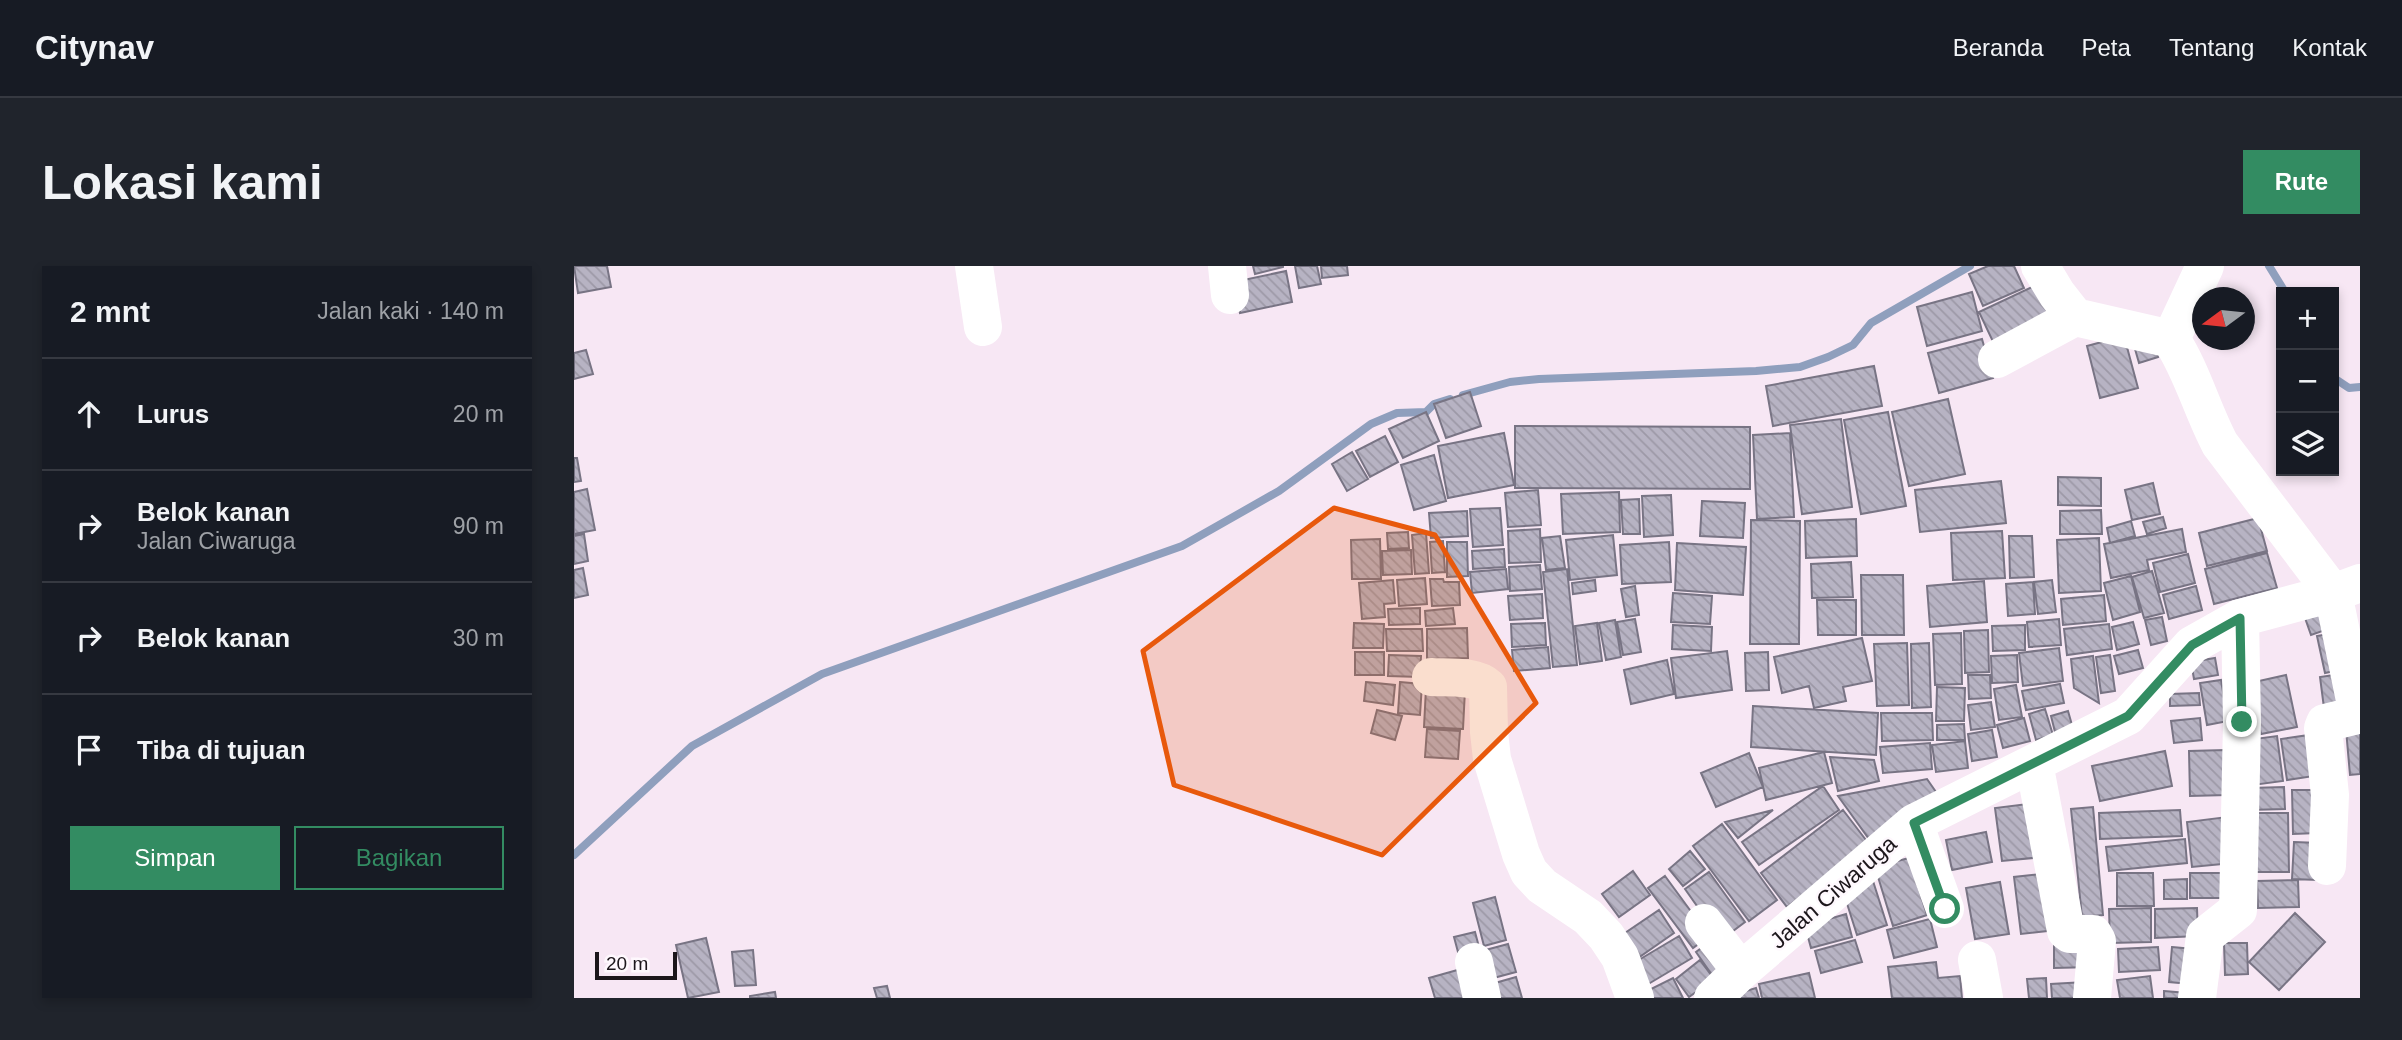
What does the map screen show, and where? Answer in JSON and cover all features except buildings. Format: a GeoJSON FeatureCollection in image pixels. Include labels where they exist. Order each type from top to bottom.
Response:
{"type":"FeatureCollection","features":[{"type":"Feature","properties":{"kind":"street"},"geometry":{"type":"LineString","coordinates":[[974,266],[983,327]]}},
{"type":"Feature","properties":{"kind":"street"},"geometry":{"type":"LineString","coordinates":[[2040,266],[2057,295],[2075,317],[2171,339],[2220,444],[2347,588],[2358,712],[2355,717],[2325,723],[2323,728],[2330,795],[2327,866]]}},
{"type":"Feature","properties":{"kind":"street"},"geometry":{"type":"LineString","coordinates":[[2171,339],[2204,266]]}},
{"type":"Feature","properties":{"kind":"street"},"geometry":{"type":"LineString","coordinates":[[1997,359],[2075,317]]}},
{"type":"Feature","properties":{"kind":"street","name":"Jalan Ciwaruga"},"geometry":{"type":"LineString","coordinates":[[1722,991],[1914,823],[2128,716],[2192,645],[2240,618],[2347,588]]}},
{"type":"Feature","properties":{"kind":"street"},"geometry":{"type":"LineString","coordinates":[[2197,998],[2205,936],[2238,910],[2242,722],[2240,618]]}},
{"type":"Feature","properties":{"kind":"street"},"geometry":{"type":"LineString","coordinates":[[1431,677],[1474,680],[1483,682],[1488,687],[1492,759],[1529,872],[1542,886],[1588,917],[1606,936],[1620,957],[1635,998]]}},
{"type":"Feature","properties":{"kind":"street"},"geometry":{"type":"LineString","coordinates":[[2034,764],[2066,931],[2070,934],[2093,934],[2097,941],[2092,998]]}},
{"type":"Feature","properties":{"kind":"street"},"geometry":{"type":"LineString","coordinates":[[1914,823],[1945,909]]}},
{"type":"Feature","properties":{"kind":"street"},"geometry":{"type":"LineString","coordinates":[[1704,923],[1722,991]]}},
{"type":"Feature","properties":{"kind":"street"},"geometry":{"type":"LineString","coordinates":[[1977,960],[1984,998]]}},
{"type":"Feature","properties":{"kind":"highlighted area"},"geometry":{"type":"Polygon","coordinates":[[[1334,508],[1435,535],[1536,703],[1382,855],[1174,785],[1143,651],[1334,508]]]}},
{"type":"Feature","properties":{"kind":"waterway"},"geometry":{"type":"LineString","coordinates":[[1463,395],[1510,382],[1539,379],[1800,367],[1853,345],[1871,323],[1970,266]]}},
{"type":"Feature","properties":{"kind":"waterway"},"geometry":{"type":"LineString","coordinates":[[2269,266],[2282,287]]}},
{"type":"Feature","properties":{"kind":"waterway"},"geometry":{"type":"LineString","coordinates":[[2339,381],[2349,388],[2360,387]]}},
{"type":"Feature","properties":{"kind":"waterway"},"geometry":{"type":"LineString","coordinates":[[574,855],[692,746],[822,674],[1182,546],[1279,491],[1371,424],[1397,413],[1426,412],[1434,404],[1450,399]]}},
{"type":"Feature","properties":{"kind":"route"},"geometry":{"type":"LineString","coordinates":[[1945,909],[1914,823],[2128,716],[2192,645],[2240,618],[2242,722]]}}]}
